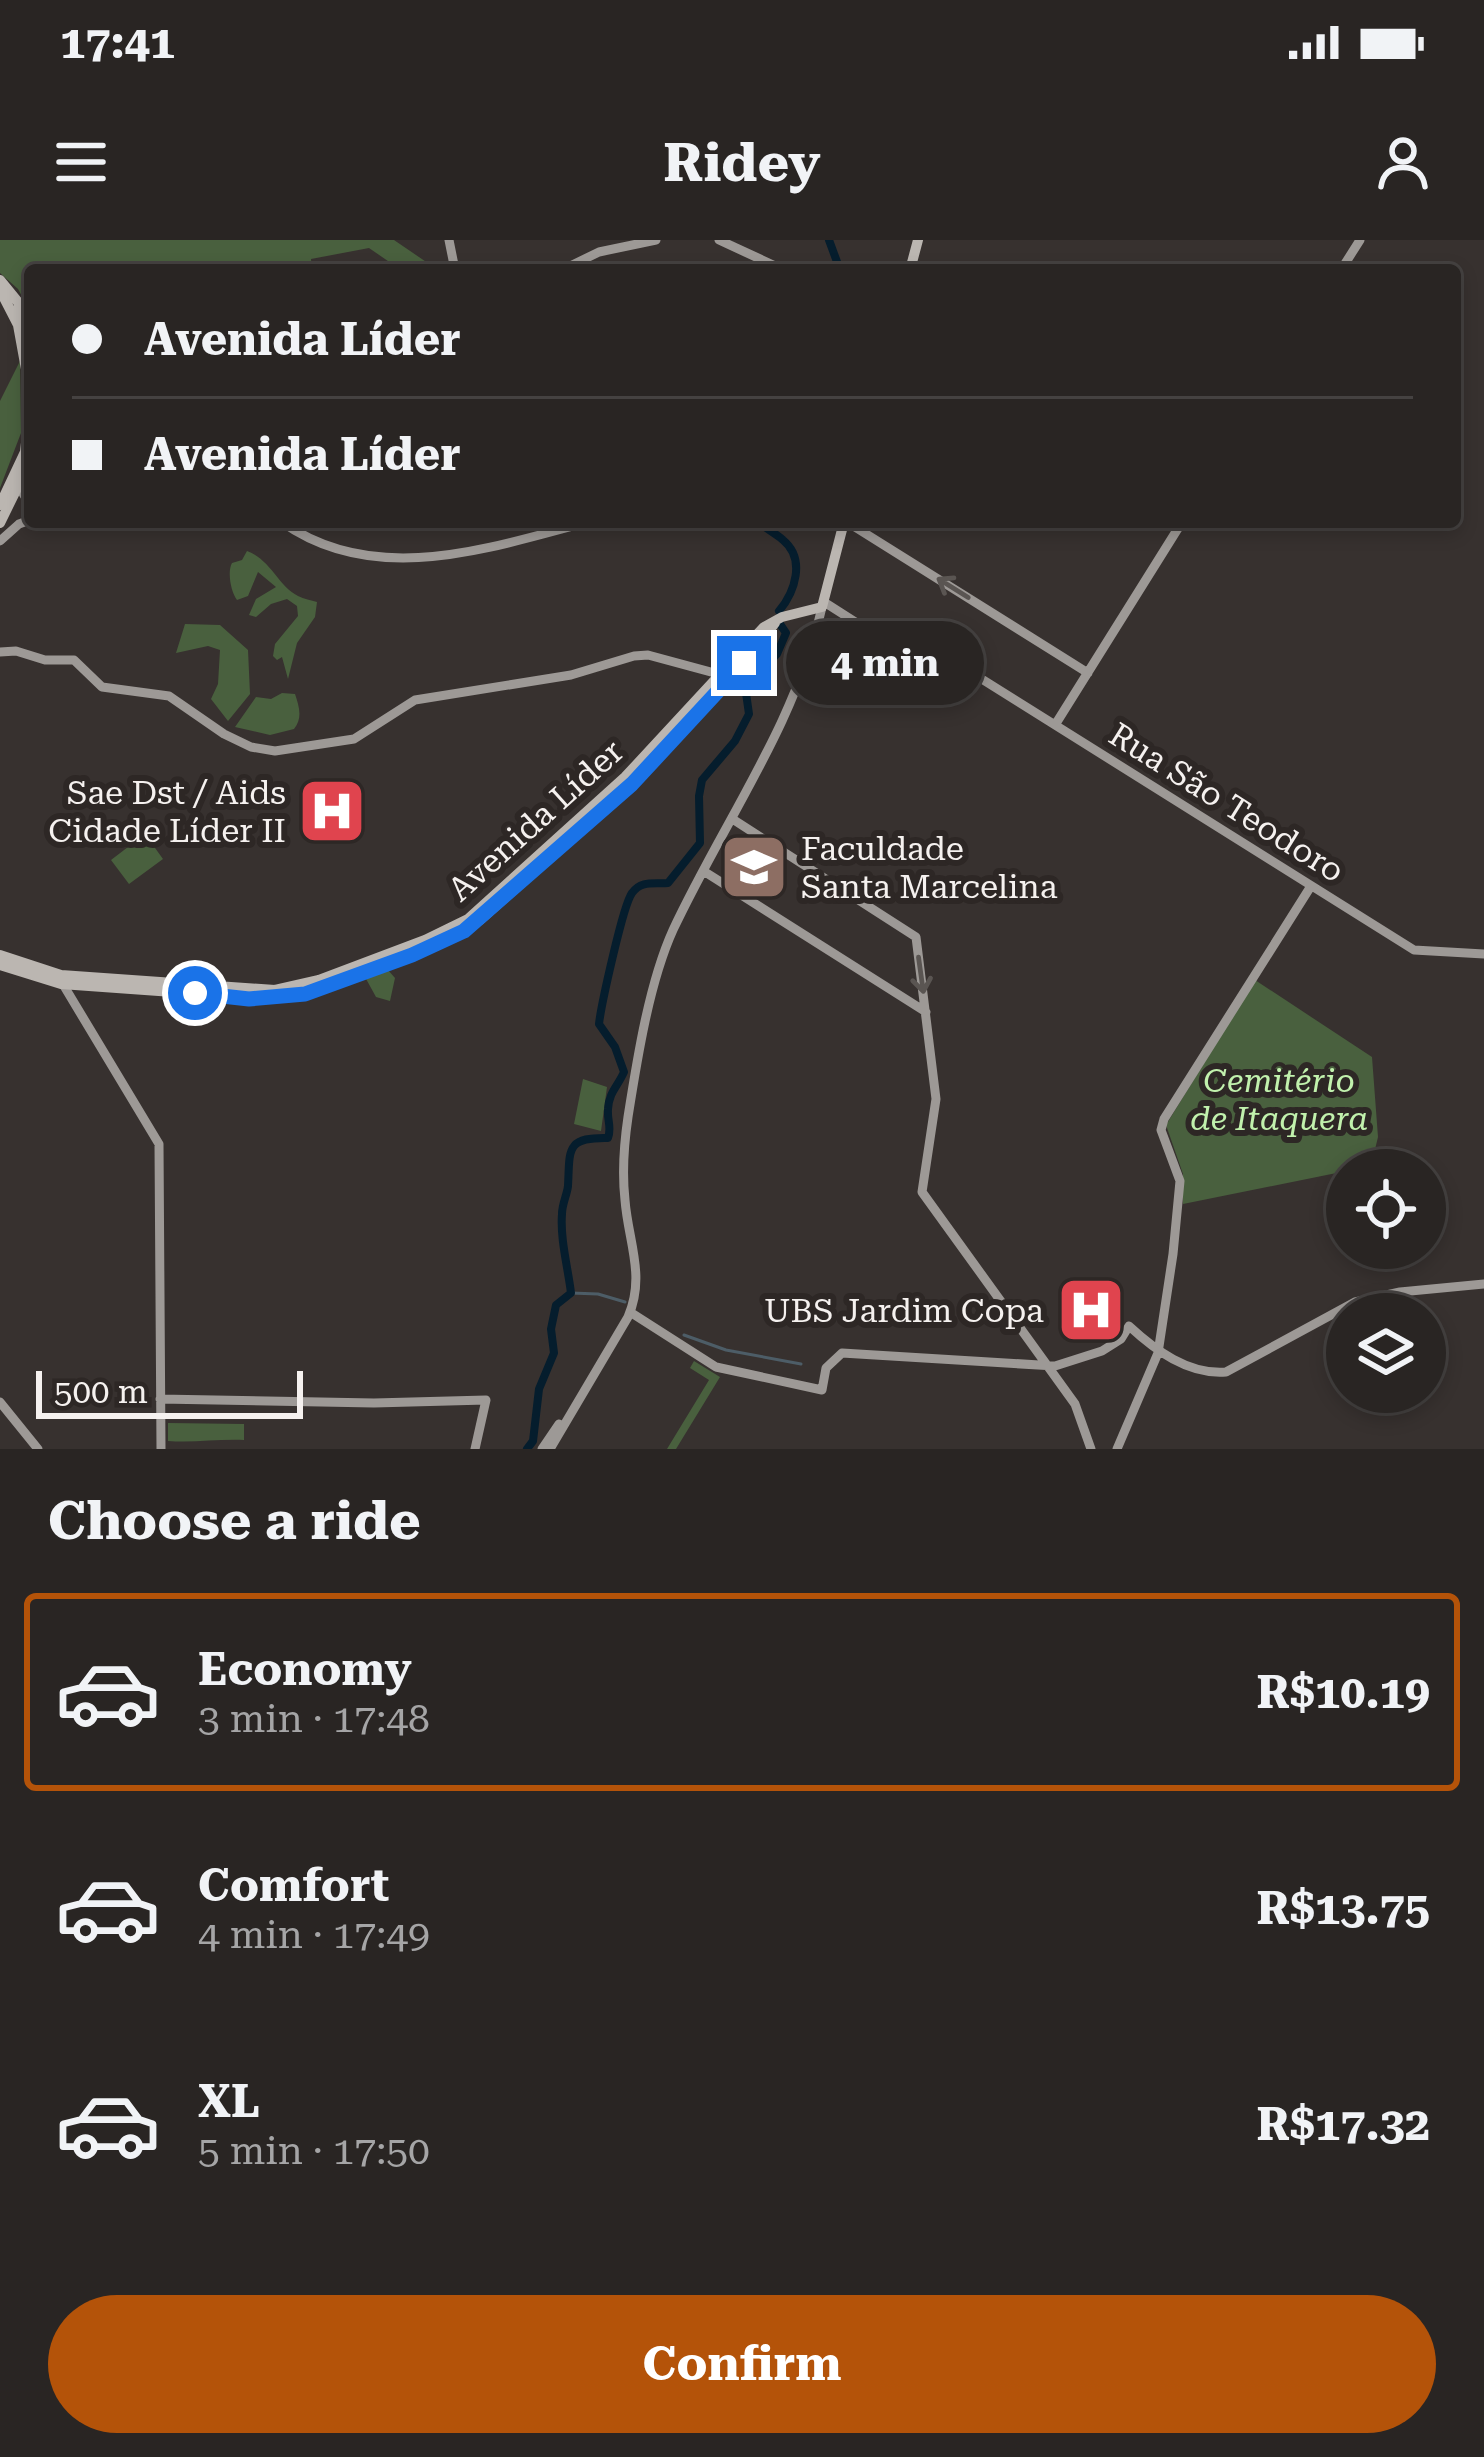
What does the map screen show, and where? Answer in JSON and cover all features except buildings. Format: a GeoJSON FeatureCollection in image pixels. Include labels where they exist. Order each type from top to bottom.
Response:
{"type":"FeatureCollection","features":[{"type":"Feature","properties":{"kind":"main road"},"geometry":{"type":"LineString","coordinates":[[0,280],[18,302],[24,321]]}},
{"type":"Feature","properties":{"kind":"main road"},"geometry":{"type":"LineString","coordinates":[[0,290],[18,325],[24,358]]}},
{"type":"Feature","properties":{"kind":"main road"},"geometry":{"type":"LineString","coordinates":[[0,505],[24,466]]}},
{"type":"Feature","properties":{"kind":"main road"},"geometry":{"type":"LineString","coordinates":[[0,523],[24,468]]}},
{"type":"Feature","properties":{"kind":"main road"},"geometry":{"type":"LineString","coordinates":[[782,617],[823,605],[843,528]]}},
{"type":"Feature","properties":{"kind":"main road","name":"Avenida Líder"},"geometry":{"type":"LineString","coordinates":[[61,980],[275,990],[319,980],[468,919],[625,778],[758,632],[782,617]]}},
{"type":"Feature","properties":{"kind":"main road","name":"Avenida Líder"},"geometry":{"type":"LineString","coordinates":[[2,959],[61,980],[260,999],[305,994],[412,955],[464,931],[657,760],[782,617]]}},
{"type":"Feature","properties":{"kind":"main road"},"geometry":{"type":"LineString","coordinates":[[194,995],[201,989],[236,989]]}},
{"type":"Feature","properties":{"kind":"street"},"geometry":{"type":"LineString","coordinates":[[574,264],[598,252],[656,240]]}},
{"type":"Feature","properties":{"kind":"street"},"geometry":{"type":"LineString","coordinates":[[719,240],[771,264]]}},
{"type":"Feature","properties":{"kind":"street"},"geometry":{"type":"LineString","coordinates":[[24,470],[18,489],[24,496]]}},
{"type":"Feature","properties":{"kind":"street"},"geometry":{"type":"LineString","coordinates":[[0,542],[24,522]]}},
{"type":"Feature","properties":{"kind":"street"},"geometry":{"type":"LineString","coordinates":[[291,528],[339,550],[411,559],[475,550],[564,528]]}},
{"type":"Feature","properties":{"kind":"street"},"geometry":{"type":"LineString","coordinates":[[855,528],[1088,673]]}},
{"type":"Feature","properties":{"kind":"street"},"geometry":{"type":"LineString","coordinates":[[1055,725],[1178,528]]}},
{"type":"Feature","properties":{"kind":"street"},"geometry":{"type":"LineString","coordinates":[[548,1444],[630,1312],[638,1276],[625,1199],[628,1120],[666,950],[791,704],[823,605]]}},
{"type":"Feature","properties":{"kind":"street","name":"Rua São Teodoro"},"geometry":{"type":"LineString","coordinates":[[823,605],[943,678],[953,661],[1414,950],[1484,954]]}},
{"type":"Feature","properties":{"kind":"street"},"geometry":{"type":"LineString","coordinates":[[0,652],[16,651],[45,661],[74,660],[97,684],[169,696],[221,732],[251,747],[274,751],[354,739],[415,700],[581,673],[634,656],[648,655],[722,675]]}},
{"type":"Feature","properties":{"kind":"street"},"geometry":{"type":"LineString","coordinates":[[734,820],[916,937],[936,1099],[922,1192],[1076,1404],[1091,1449]]}},
{"type":"Feature","properties":{"kind":"street"},"geometry":{"type":"LineString","coordinates":[[705,872],[926,1012]]}},
{"type":"Feature","properties":{"kind":"street"},"geometry":{"type":"LineString","coordinates":[[1117,1449],[1157,1353],[1180,1189],[1178,1169],[1161,1130],[1166,1114],[1311,886]]}},
{"type":"Feature","properties":{"kind":"street"},"geometry":{"type":"LineString","coordinates":[[61,980],[159,1144],[161,1449]]}},
{"type":"Feature","properties":{"kind":"street"},"geometry":{"type":"LineString","coordinates":[[630,1312],[716,1367],[822,1390],[826,1368],[842,1353],[1047,1366],[1102,1352],[1121,1339],[1129,1326],[1157,1353],[1207,1371],[1226,1372],[1355,1302],[1400,1292],[1484,1284]]}},
{"type":"Feature","properties":{"kind":"street"},"geometry":{"type":"LineString","coordinates":[[1030,1365],[1039,1355]]}},
{"type":"Feature","properties":{"kind":"street"},"geometry":{"type":"LineString","coordinates":[[160,1399],[486,1400],[475,1447]]}},
{"type":"Feature","properties":{"kind":"street"},"geometry":{"type":"LineString","coordinates":[[0,1402],[38,1449]]}},
{"type":"Feature","properties":{"kind":"green space"},"geometry":{"type":"Polygon","coordinates":[[[0,240],[394,240],[429,264],[392,264],[369,248],[311,259],[311,264],[24,264],[24,300],[0,273],[0,240]]]}},
{"type":"Feature","properties":{"kind":"green space"},"geometry":{"type":"Polygon","coordinates":[[[20,361],[21,433],[0,488],[0,401],[20,361]]]}},
{"type":"Feature","properties":{"kind":"green space"},"geometry":{"type":"Polygon","coordinates":[[[247,551],[262,560],[291,592],[317,602],[315,617],[297,643],[288,679],[282,657],[273,656],[275,644],[298,616],[297,606],[287,599],[271,604],[256,617],[249,615],[256,599],[276,587],[258,572],[248,596],[237,600],[230,582],[231,567],[247,551]]]}},
{"type":"Feature","properties":{"kind":"green space"},"geometry":{"type":"Polygon","coordinates":[[[185,624],[220,625],[248,650],[250,694],[228,721],[211,699],[218,684],[220,650],[208,646],[176,653],[185,624]]]}},
{"type":"Feature","properties":{"kind":"green space"},"geometry":{"type":"Polygon","coordinates":[[[282,693],[295,694],[299,716],[294,729],[270,735],[235,727],[256,697],[271,699],[282,693]]]}},
{"type":"Feature","properties":{"kind":"green space"},"geometry":{"type":"Polygon","coordinates":[[[145,834],[163,859],[129,884],[111,860],[145,834]]]}},
{"type":"Feature","properties":{"kind":"green space"},"geometry":{"type":"Polygon","coordinates":[[[388,970],[395,978],[390,1001],[376,997],[365,977],[388,970]]]}},
{"type":"Feature","properties":{"kind":"green space","name":"Cemitério de Itaquera"},"geometry":{"type":"Polygon","coordinates":[[[1255,980],[1372,1057],[1375,1149],[1326,1149],[1326,1175],[1183,1204],[1183,1174],[1166,1125],[1255,980]]]}},
{"type":"Feature","properties":{"kind":"green space"},"geometry":{"type":"Polygon","coordinates":[[[583,1079],[607,1087],[601,1131],[574,1124],[583,1079]]]}},
{"type":"Feature","properties":{"kind":"green space"},"geometry":{"type":"Polygon","coordinates":[[[694,1361],[720,1377],[676,1449],[667,1449],[709,1380],[690,1368],[694,1361]]]}},
{"type":"Feature","properties":{"kind":"green space"},"geometry":{"type":"Polygon","coordinates":[[[168,1423],[244,1424],[244,1440],[168,1441],[168,1423]]]}},
{"type":"Feature","properties":{"kind":"waterway"},"geometry":{"type":"LineString","coordinates":[[829,240],[838,264]]}},
{"type":"Feature","properties":{"kind":"waterway"},"geometry":{"type":"LineString","coordinates":[[767,528],[790,548],[796,566],[790,595],[779,611]]}},
{"type":"Feature","properties":{"kind":"waterway"},"geometry":{"type":"LineString","coordinates":[[527,1449],[533,1441],[539,1389],[554,1353],[551,1329],[556,1305],[571,1293],[562,1224],[570,1155],[577,1143],[608,1138],[609,1103],[624,1072],[599,1024],[623,916],[639,886],[668,883],[700,843],[702,780],[735,741],[749,714],[745,686],[777,654],[786,633],[780,624]]}},
{"type":"Feature","properties":{"kind":"waterway"},"geometry":{"type":"LineString","coordinates":[[571,1293],[625,1302]]}},
{"type":"Feature","properties":{"kind":"waterway"},"geometry":{"type":"LineString","coordinates":[[684,1335],[726,1350],[801,1364]]}},
{"type":"Feature","properties":{"kind":"place","name":"Sae Dst / Aids Cidade Líder II"},"geometry":{"type":"Point","coordinates":[332,811]}},
{"type":"Feature","properties":{"kind":"place","name":"Faculdade Santa Marcelina"},"geometry":{"type":"Point","coordinates":[754,867]}},
{"type":"Feature","properties":{"kind":"place","name":"UBS Jardim Copa"},"geometry":{"type":"Point","coordinates":[1091,1310]}},
{"type":"Feature","properties":{"kind":"route"},"geometry":{"type":"LineString","coordinates":[[195,993],[249,999],[305,994],[464,931],[632,784],[744,663]]}}]}
